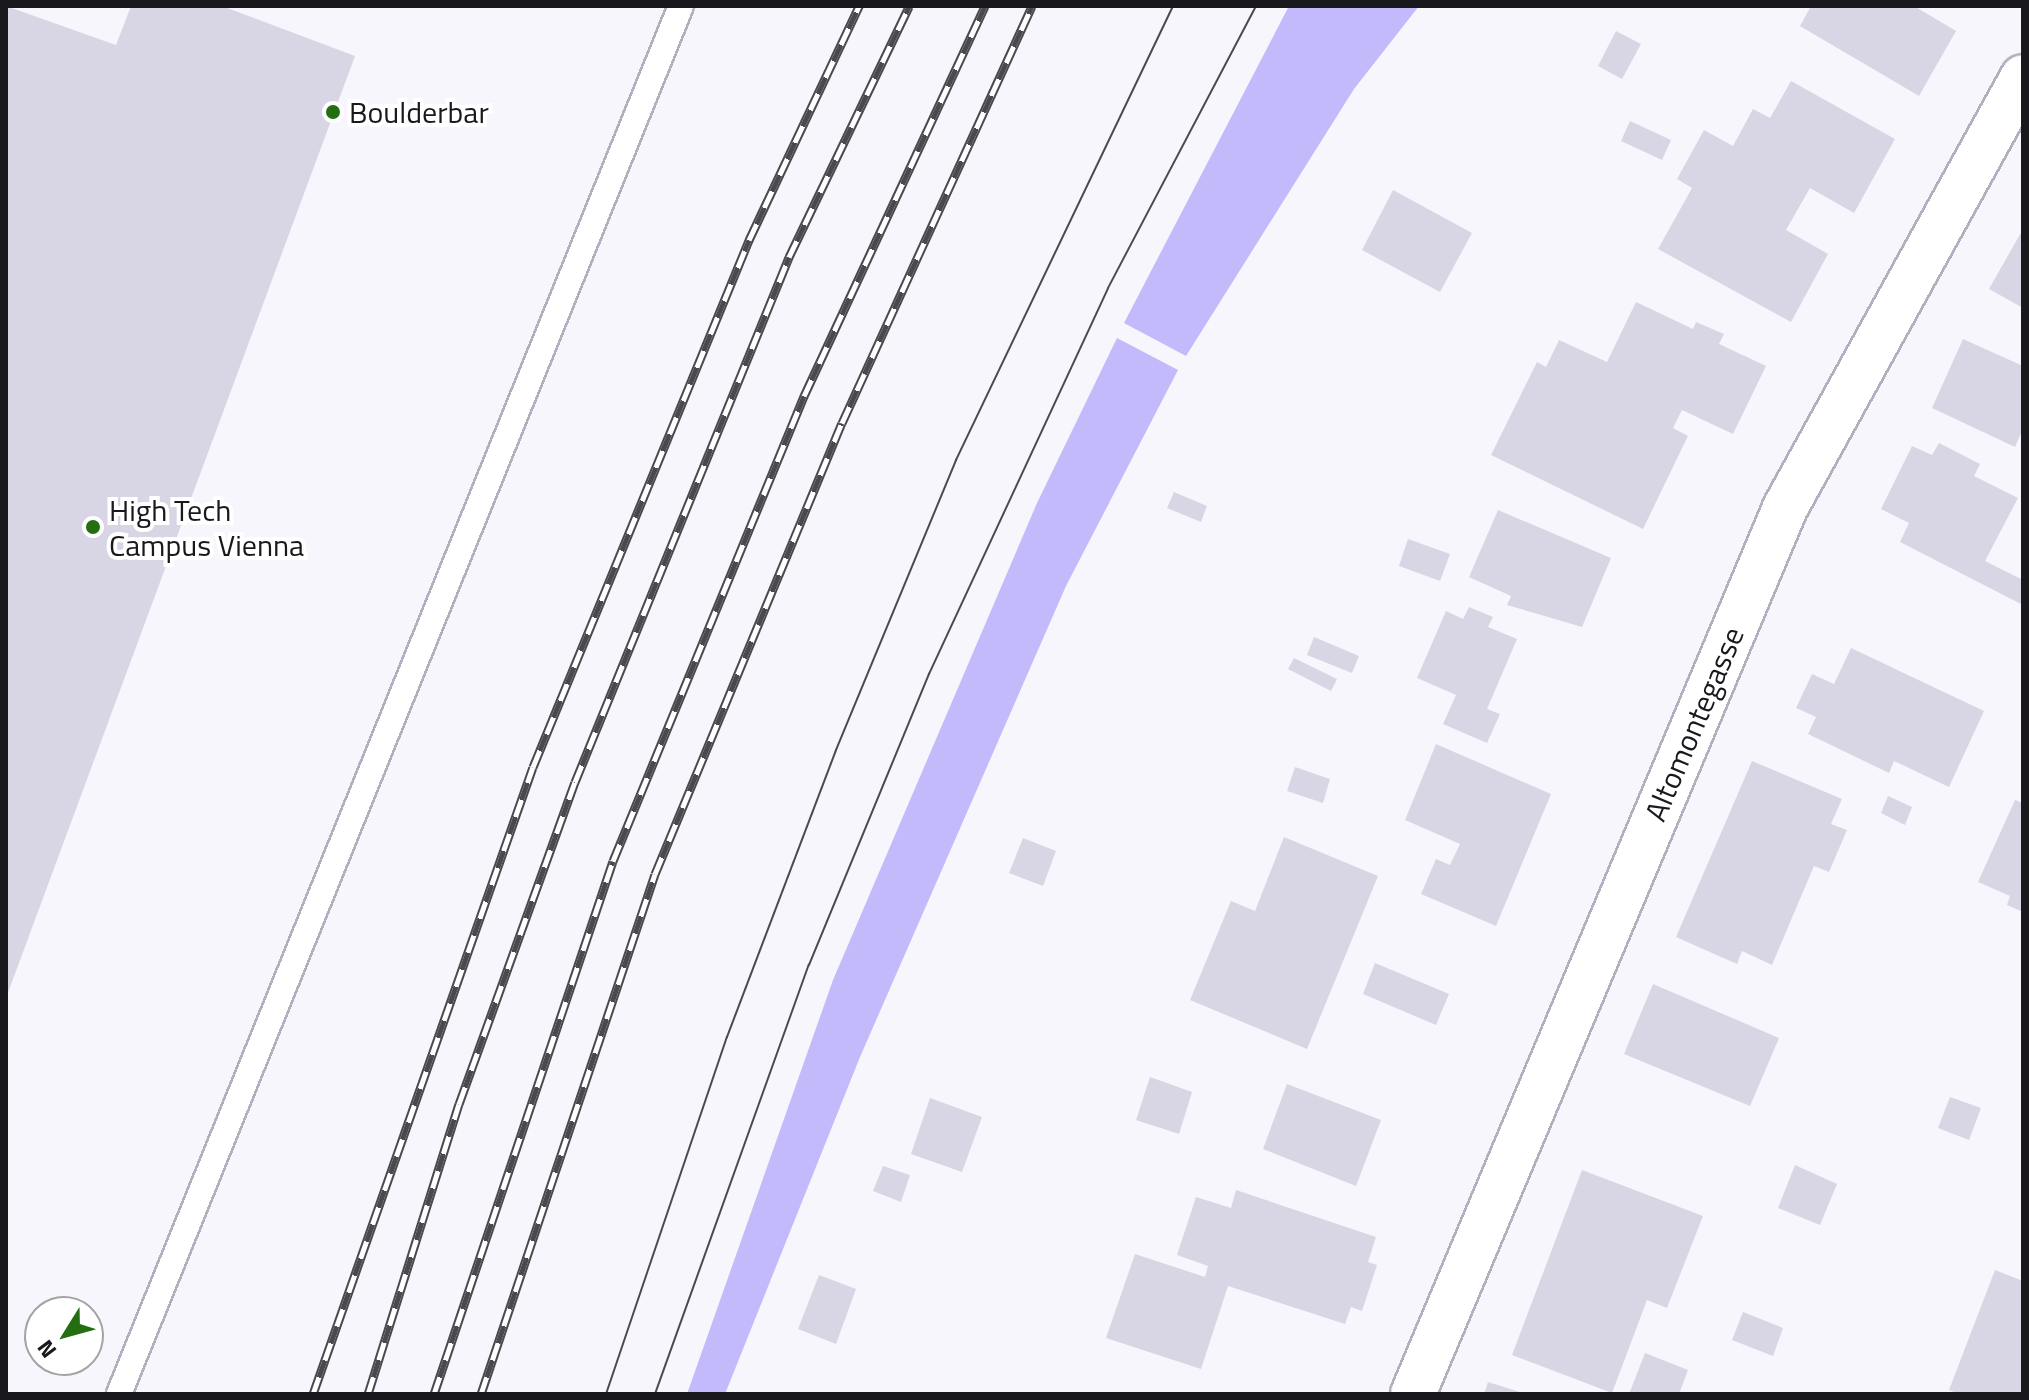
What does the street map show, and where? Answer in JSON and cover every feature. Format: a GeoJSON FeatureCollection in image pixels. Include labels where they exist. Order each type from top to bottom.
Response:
{"type":"FeatureCollection","features":[{"type":"Feature","properties":{"kind":"street","name":"Altomontegasse"},"geometry":{"type":"LineString","coordinates":[[1413,1394],[1785,508],[2023,77]]}},
{"type":"Feature","properties":{"kind":"lane"},"geometry":{"type":"LineString","coordinates":[[119,1394],[681,6]]}},
{"type":"Feature","properties":{"kind":"shaded area"},"geometry":{"type":"Polygon","coordinates":[[[1289,6],[1419,6],[1354,89],[1186,356],[1124,323],[1289,6]]]}},
{"type":"Feature","properties":{"kind":"shaded area"},"geometry":{"type":"Polygon","coordinates":[[[1117,338],[1178,370],[1066,586],[860,1057],[725,1394],[687,1394],[833,980],[1037,503],[1117,338]]]}},
{"type":"Feature","properties":{"kind":"building","name":"High Tech Campus Vienna"},"geometry":{"type":"Polygon","coordinates":[[[6,6],[116,45],[131,6],[222,6],[355,56],[6,998],[6,6]]]}},
{"type":"Feature","properties":{"kind":"building"},"geometry":{"type":"Polygon","coordinates":[[[1811,6],[1914,6],[1956,31],[1919,96],[1800,26],[1811,6]]]}},
{"type":"Feature","properties":{"kind":"building"},"geometry":{"type":"Polygon","coordinates":[[[1616,31],[1641,44],[1622,79],[1598,66],[1616,31]]]}},
{"type":"Feature","properties":{"kind":"building"},"geometry":{"type":"Polygon","coordinates":[[[1791,81],[1895,139],[1854,213],[1810,188],[1786,230],[1828,254],[1791,322],[1658,249],[1692,188],[1677,179],[1704,130],[1733,146],[1753,109],[1770,118],[1791,81]]]}},
{"type":"Feature","properties":{"kind":"building"},"geometry":{"type":"Polygon","coordinates":[[[1630,121],[1671,140],[1662,160],[1621,141],[1630,121]]]}},
{"type":"Feature","properties":{"kind":"building"},"geometry":{"type":"Polygon","coordinates":[[[1393,190],[1472,233],[1440,292],[1362,250],[1393,190]]]}},
{"type":"Feature","properties":{"kind":"building"},"geometry":{"type":"Polygon","coordinates":[[[2023,229],[2023,308],[1989,289],[2023,229]]]}},
{"type":"Feature","properties":{"kind":"building"},"geometry":{"type":"Polygon","coordinates":[[[1636,302],[1693,329],[1696,322],[1724,334],[1719,344],[1766,366],[1733,434],[1682,410],[1673,428],[1688,436],[1643,529],[1491,455],[1537,362],[1546,367],[1559,340],[1607,362],[1636,302]]]}},
{"type":"Feature","properties":{"kind":"building"},"geometry":{"type":"Polygon","coordinates":[[[1963,339],[2023,366],[2023,429],[2015,447],[1932,408],[1963,339]]]}},
{"type":"Feature","properties":{"kind":"building"},"geometry":{"type":"Polygon","coordinates":[[[1939,443],[1980,464],[1974,476],[2018,498],[1985,561],[2023,580],[2021,604],[1900,542],[1909,523],[1881,509],[1912,446],[1932,455],[1939,443]]]}},
{"type":"Feature","properties":{"kind":"building"},"geometry":{"type":"Polygon","coordinates":[[[1174,492],[1207,506],[1201,522],[1167,508],[1174,492]]]}},
{"type":"Feature","properties":{"kind":"building"},"geometry":{"type":"Polygon","coordinates":[[[1498,510],[1611,558],[1582,627],[1507,605],[1511,596],[1469,577],[1498,510]]]}},
{"type":"Feature","properties":{"kind":"building"},"geometry":{"type":"Polygon","coordinates":[[[1408,539],[1450,554],[1440,581],[1399,566],[1408,539]]]}},
{"type":"Feature","properties":{"kind":"building"},"geometry":{"type":"Polygon","coordinates":[[[1469,607],[1493,617],[1488,627],[1517,639],[1487,709],[1500,714],[1487,743],[1443,724],[1456,695],[1417,678],[1446,611],[1463,619],[1469,607]]]}},
{"type":"Feature","properties":{"kind":"building"},"geometry":{"type":"Polygon","coordinates":[[[1314,637],[1359,656],[1352,673],[1307,655],[1314,637]]]}},
{"type":"Feature","properties":{"kind":"building"},"geometry":{"type":"Polygon","coordinates":[[[1851,648],[1984,711],[1949,787],[1894,761],[1889,773],[1808,734],[1816,717],[1796,708],[1812,674],[1834,684],[1851,648]]]}},
{"type":"Feature","properties":{"kind":"building"},"geometry":{"type":"Polygon","coordinates":[[[1294,658],[1337,679],[1331,691],[1288,669],[1294,658]]]}},
{"type":"Feature","properties":{"kind":"building"},"geometry":{"type":"Polygon","coordinates":[[[1436,744],[1551,794],[1496,926],[1421,894],[1436,859],[1450,865],[1460,844],[1405,820],[1436,744]]]}},
{"type":"Feature","properties":{"kind":"building"},"geometry":{"type":"Polygon","coordinates":[[[1752,761],[1842,799],[1831,824],[1847,830],[1829,872],[1814,866],[1772,965],[1742,951],[1737,964],[1676,937],[1752,761]]]}},
{"type":"Feature","properties":{"kind":"building"},"geometry":{"type":"Polygon","coordinates":[[[1295,767],[1330,779],[1323,803],[1287,791],[1295,767]]]}},
{"type":"Feature","properties":{"kind":"building"},"geometry":{"type":"Polygon","coordinates":[[[1888,796],[1912,807],[1905,825],[1881,813],[1888,796]]]}},
{"type":"Feature","properties":{"kind":"building"},"geometry":{"type":"Polygon","coordinates":[[[2015,800],[2023,803],[2023,912],[2007,905],[2010,896],[1978,882],[2015,800]]]}},
{"type":"Feature","properties":{"kind":"building"},"geometry":{"type":"Polygon","coordinates":[[[1284,837],[1378,876],[1307,1049],[1190,1000],[1231,901],[1255,911],[1284,837]]]}},
{"type":"Feature","properties":{"kind":"building"},"geometry":{"type":"Polygon","coordinates":[[[1023,838],[1056,851],[1043,886],[1009,873],[1023,838]]]}},
{"type":"Feature","properties":{"kind":"building"},"geometry":{"type":"Polygon","coordinates":[[[1375,963],[1449,994],[1436,1025],[1363,994],[1375,963]]]}},
{"type":"Feature","properties":{"kind":"building"},"geometry":{"type":"Polygon","coordinates":[[[1653,984],[1779,1038],[1750,1106],[1624,1054],[1653,984]]]}},
{"type":"Feature","properties":{"kind":"building"},"geometry":{"type":"Polygon","coordinates":[[[1150,1077],[1192,1092],[1179,1134],[1136,1120],[1150,1077]]]}},
{"type":"Feature","properties":{"kind":"building"},"geometry":{"type":"Polygon","coordinates":[[[1287,1084],[1381,1120],[1356,1186],[1263,1149],[1287,1084]]]}},
{"type":"Feature","properties":{"kind":"building"},"geometry":{"type":"Polygon","coordinates":[[[1950,1097],[1981,1108],[1969,1140],[1938,1128],[1950,1097]]]}},
{"type":"Feature","properties":{"kind":"building"},"geometry":{"type":"Polygon","coordinates":[[[930,1098],[982,1117],[962,1172],[911,1154],[930,1098]]]}},
{"type":"Feature","properties":{"kind":"building"},"geometry":{"type":"Polygon","coordinates":[[[1795,1165],[1837,1184],[1820,1225],[1778,1208],[1795,1165]]]}},
{"type":"Feature","properties":{"kind":"building"},"geometry":{"type":"Polygon","coordinates":[[[883,1166],[910,1175],[901,1202],[873,1191],[883,1166]]]}},
{"type":"Feature","properties":{"kind":"building"},"geometry":{"type":"Polygon","coordinates":[[[1582,1170],[1703,1216],[1667,1308],[1647,1300],[1612,1393],[1512,1355],[1582,1170]]]}},
{"type":"Feature","properties":{"kind":"building"},"geometry":{"type":"Polygon","coordinates":[[[1236,1190],[1376,1237],[1368,1262],[1377,1265],[1362,1311],[1351,1307],[1345,1324],[1228,1286],[1201,1369],[1106,1338],[1135,1254],[1205,1277],[1208,1266],[1177,1255],[1196,1197],[1231,1208],[1236,1190]]]}},
{"type":"Feature","properties":{"kind":"building"},"geometry":{"type":"Polygon","coordinates":[[[1995,1270],[2023,1281],[2023,1394],[1959,1394],[1949,1390],[1995,1270]]]}},
{"type":"Feature","properties":{"kind":"building"},"geometry":{"type":"Polygon","coordinates":[[[819,1275],[856,1289],[836,1344],[798,1329],[819,1275]]]}},
{"type":"Feature","properties":{"kind":"building"},"geometry":{"type":"Polygon","coordinates":[[[1743,1312],[1783,1328],[1773,1356],[1732,1340],[1743,1312]]]}},
{"type":"Feature","properties":{"kind":"building"},"geometry":{"type":"Polygon","coordinates":[[[1645,1353],[1688,1370],[1679,1394],[1629,1394],[1645,1353]]]}},
{"type":"Feature","properties":{"kind":"building"},"geometry":{"type":"Polygon","coordinates":[[[1488,1382],[1523,1393],[1523,1394],[1484,1394],[1488,1382]]]}},
{"type":"Feature","properties":{"kind":"tram line"},"geometry":{"type":"LineString","coordinates":[[606,1394],[727,1037],[836,750],[956,460],[1173,6]]}},
{"type":"Feature","properties":{"kind":"tram line"},"geometry":{"type":"LineString","coordinates":[[655,1394],[809,965],[929,674],[1108,288],[1256,6]]}},
{"type":"Feature","properties":{"kind":"railway"},"geometry":{"type":"LineString","coordinates":[[313,1394],[533,767],[749,240],[859,6]]}},
{"type":"Feature","properties":{"kind":"railway"},"geometry":{"type":"LineString","coordinates":[[368,1394],[459,1104],[575,782],[789,257],[909,6]]}},
{"type":"Feature","properties":{"kind":"railway"},"geometry":{"type":"LineString","coordinates":[[434,1394],[613,861],[804,396],[985,6]]}},
{"type":"Feature","properties":{"kind":"railway"},"geometry":{"type":"LineString","coordinates":[[481,1394],[655,874],[842,423],[1032,6]]}},
{"type":"Feature","properties":{"kind":"place","name":"Boulderbar"},"geometry":{"type":"Point","coordinates":[333,112]}},
{"type":"Feature","properties":{"kind":"place","name":"High Tech Campus Vienna"},"geometry":{"type":"Point","coordinates":[93,527]}}]}
